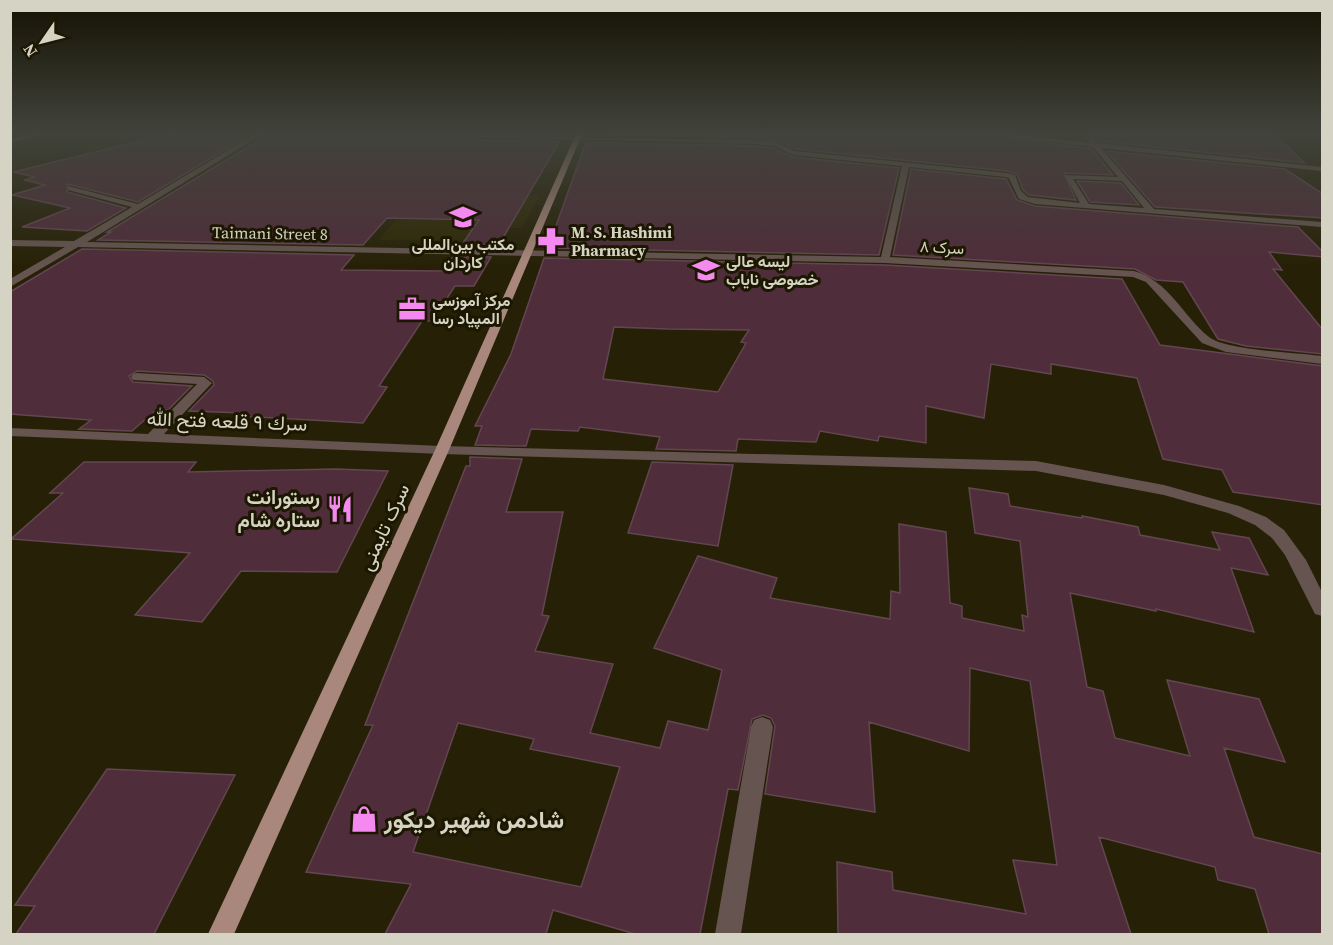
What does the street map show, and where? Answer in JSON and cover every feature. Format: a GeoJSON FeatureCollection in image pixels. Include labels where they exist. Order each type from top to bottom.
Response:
{"type":"FeatureCollection","features":[{"type":"Feature","properties":{"kind":"main road","name":"سرک تایمنی"},"geometry":{"type":"LineString","coordinates":[[221,934],[442,450],[561,178]]}},
{"type":"Feature","properties":{"kind":"street"},"geometry":{"type":"LineString","coordinates":[[10,284],[188,178]]}},
{"type":"Feature","properties":{"kind":"street"},"geometry":{"type":"LineString","coordinates":[[885,260],[903,178]]}},
{"type":"Feature","properties":{"kind":"street"},"geometry":{"type":"LineString","coordinates":[[1012,178],[1018,195],[1024,200],[1323,225]]}},
{"type":"Feature","properties":{"kind":"street"},"geometry":{"type":"LineString","coordinates":[[1069,178],[1086,206]]}},
{"type":"Feature","properties":{"kind":"street"},"geometry":{"type":"LineString","coordinates":[[1098,178],[1123,179],[1151,211]]}},
{"type":"Feature","properties":{"kind":"street"},"geometry":{"type":"LineString","coordinates":[[71,188],[140,207]]}},
{"type":"Feature","properties":{"kind":"street","name":"Taimani Street 8"},"geometry":{"type":"LineString","coordinates":[[10,243],[529,253]]}},
{"type":"Feature","properties":{"kind":"street","name":"سرک ۸"},"geometry":{"type":"LineString","coordinates":[[529,253],[885,260],[1134,274],[1150,280],[1206,341],[1226,348],[1323,360]]}},
{"type":"Feature","properties":{"kind":"street"},"geometry":{"type":"LineString","coordinates":[[137,377],[204,381],[206,383],[152,438]]}},
{"type":"Feature","properties":{"kind":"street","name":"سرك ٩ قلعه فتح الله"},"geometry":{"type":"LineString","coordinates":[[10,432],[442,450],[1036,466],[1125,482],[1210,502],[1261,521],[1278,533],[1297,559],[1323,609]]}},
{"type":"Feature","properties":{"kind":"street"},"geometry":{"type":"LineString","coordinates":[[728,934],[762,727]]}},
{"type":"Feature","properties":{"kind":"shaded area","name":"مکتب بین‌المللی کاردان"},"geometry":{"type":"Polygon","coordinates":[[[386,193],[540,195],[522,228],[510,228],[506,235],[466,236],[462,241],[379,240],[398,217],[386,193]]]}},
{"type":"Feature","properties":{"kind":"building"},"geometry":{"type":"Polygon","coordinates":[[[31,178],[178,178],[138,202],[67,184],[67,192],[126,208],[87,231],[22,227],[70,208],[12,195],[45,185],[24,180],[31,178]]]}},
{"type":"Feature","properties":{"kind":"building"},"geometry":{"type":"Polygon","coordinates":[[[196,178],[538,178],[497,248],[460,247],[479,220],[387,218],[363,245],[98,240],[111,232],[107,232],[196,178]]]}},
{"type":"Feature","properties":{"kind":"building"},"geometry":{"type":"Polygon","coordinates":[[[573,178],[897,178],[879,255],[548,248],[573,178]]]}},
{"type":"Feature","properties":{"kind":"building"},"geometry":{"type":"Polygon","coordinates":[[[909,178],[1006,179],[1017,200],[1035,206],[1298,227],[1323,252],[1323,257],[1269,252],[1282,270],[1273,269],[1323,330],[1323,354],[1246,346],[1218,339],[1183,282],[1156,280],[1135,269],[893,255],[909,178]]]}},
{"type":"Feature","properties":{"kind":"building"},"geometry":{"type":"Polygon","coordinates":[[[1019,178],[1066,178],[1076,200],[1029,195],[1023,190],[1019,178]]]}},
{"type":"Feature","properties":{"kind":"building"},"geometry":{"type":"Polygon","coordinates":[[[1130,178],[1299,178],[1323,194],[1323,218],[1155,207],[1130,178]]]}},
{"type":"Feature","properties":{"kind":"building"},"geometry":{"type":"Polygon","coordinates":[[[1077,181],[1121,183],[1139,205],[1090,202],[1077,181]]]}},
{"type":"Feature","properties":{"kind":"building"},"geometry":{"type":"Polygon","coordinates":[[[82,249],[354,255],[341,270],[443,271],[453,257],[491,257],[474,286],[455,286],[432,321],[422,321],[379,386],[387,387],[363,423],[242,416],[245,413],[189,411],[214,385],[213,381],[204,375],[137,371],[129,376],[133,382],[192,386],[168,410],[156,410],[132,431],[79,429],[91,420],[10,414],[10,292],[82,249]]]}},
{"type":"Feature","properties":{"kind":"building"},"geometry":{"type":"Polygon","coordinates":[[[544,258],[885,265],[1122,279],[1160,345],[1323,366],[1323,505],[1233,492],[1222,470],[1163,459],[1137,378],[1051,364],[1051,374],[991,364],[984,418],[926,406],[926,443],[879,436],[878,441],[820,431],[816,442],[738,439],[736,451],[656,449],[660,437],[580,427],[578,431],[531,429],[526,446],[475,445],[482,426],[475,426],[511,354],[544,258]],[[614,327],[603,379],[718,392],[746,343],[741,342],[749,330],[614,327]]]}},
{"type":"Feature","properties":{"kind":"building"},"geometry":{"type":"Polygon","coordinates":[[[470,457],[522,459],[506,512],[563,512],[542,615],[549,616],[535,651],[613,664],[590,733],[660,748],[668,721],[708,730],[722,670],[654,648],[698,556],[777,578],[770,598],[890,619],[891,591],[900,593],[899,524],[946,532],[950,603],[962,606],[962,618],[1024,631],[1022,615],[1028,617],[1020,541],[975,533],[969,488],[1008,494],[1010,506],[1138,527],[1140,535],[1220,550],[1212,532],[1249,538],[1268,575],[1231,568],[1254,632],[1156,609],[1156,611],[1070,593],[1087,687],[1103,691],[1115,738],[1190,756],[1167,680],[1259,699],[1285,762],[1224,748],[1254,837],[1323,854],[1323,934],[1269,934],[1255,889],[1218,880],[1215,867],[1099,837],[1131,934],[838,934],[837,862],[892,872],[893,890],[1026,914],[1013,860],[1057,865],[1030,681],[970,668],[969,751],[869,722],[875,812],[765,794],[775,726],[771,718],[763,715],[752,719],[738,790],[728,789],[700,934],[635,934],[553,910],[546,934],[385,934],[411,884],[306,872],[373,725],[365,725],[466,466],[470,466],[470,457]],[[458,723],[413,852],[581,887],[620,767],[530,749],[534,739],[458,723]]]}},
{"type":"Feature","properties":{"kind":"building"},"geometry":{"type":"Polygon","coordinates":[[[84,462],[196,462],[188,472],[336,469],[388,471],[337,572],[241,571],[202,622],[135,615],[190,553],[11,539],[63,493],[50,493],[84,462]]]}},
{"type":"Feature","properties":{"kind":"building"},"geometry":{"type":"Polygon","coordinates":[[[652,462],[733,465],[718,546],[628,533],[652,462]]]}},
{"type":"Feature","properties":{"kind":"building"},"geometry":{"type":"Polygon","coordinates":[[[107,769],[235,775],[154,934],[16,934],[35,906],[15,905],[107,769]]]}},
{"type":"Feature","properties":{"kind":"place","name":"مکتب بین‌المللی کاردان"},"geometry":{"type":"Point","coordinates":[463,217]}},
{"type":"Feature","properties":{"kind":"place","name":"M. S. Hashimi Pharmacy"},"geometry":{"type":"Point","coordinates":[551,241]}},
{"type":"Feature","properties":{"kind":"place","name":"لیسه عالی خصوصی نایاب"},"geometry":{"type":"Point","coordinates":[706,270]}},
{"type":"Feature","properties":{"kind":"place","name":"مرکز آموزسی المپیاد رسا"},"geometry":{"type":"Point","coordinates":[412,309]}},
{"type":"Feature","properties":{"kind":"place","name":"رستورانت ستاره شام"},"geometry":{"type":"Point","coordinates":[340,509]}},
{"type":"Feature","properties":{"kind":"place","name":"شادمن شهیر دیکور"},"geometry":{"type":"Point","coordinates":[364,819]}}]}
